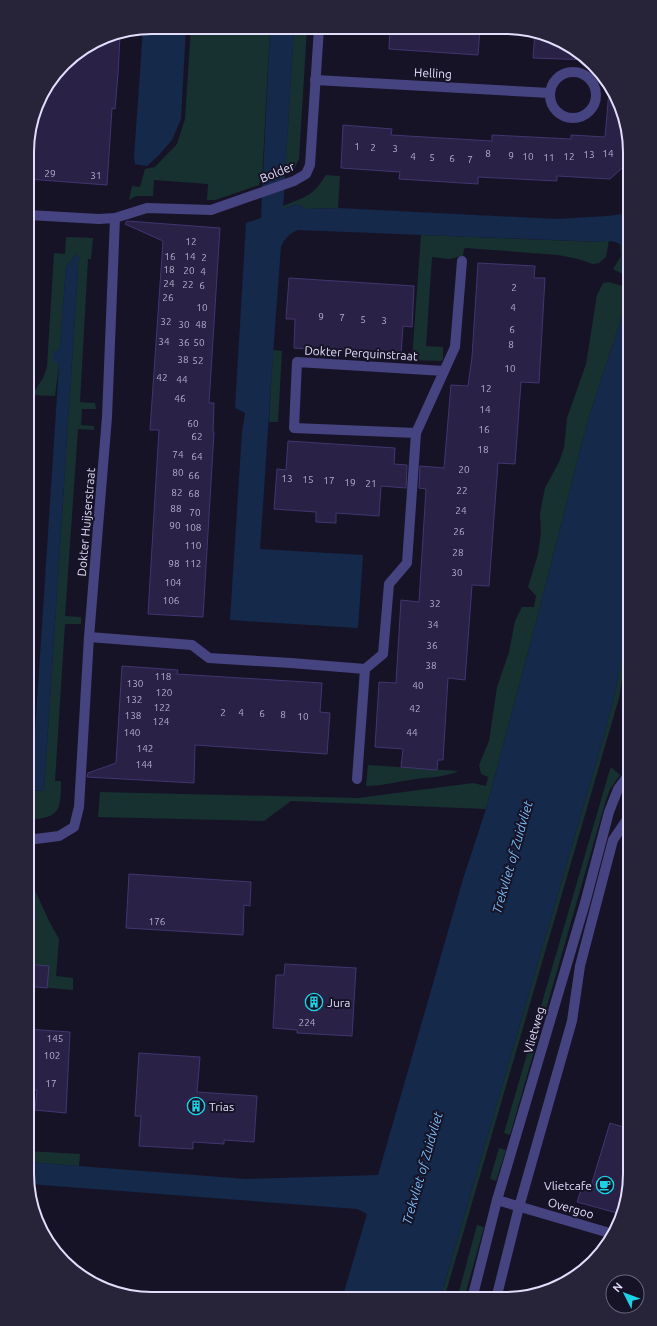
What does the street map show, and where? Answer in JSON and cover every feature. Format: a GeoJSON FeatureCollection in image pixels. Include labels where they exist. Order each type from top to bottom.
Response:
{"type":"FeatureCollection","features":[{"type":"Feature","properties":{"kind":"street","name":"Bolder"},"geometry":{"type":"LineString","coordinates":[[34,215],[99,219],[115,218],[147,208],[211,210],[294,181],[306,174],[310,165],[319,34]]}},
{"type":"Feature","properties":{"kind":"street"},"geometry":{"type":"LineString","coordinates":[[567,72],[582,73],[589,77],[597,91],[594,106],[586,115],[574,119],[566,118],[559,114],[550,101],[550,93],[552,86],[561,75],[567,72]]}},
{"type":"Feature","properties":{"kind":"street","name":"Helling"},"geometry":{"type":"LineString","coordinates":[[315,80],[550,93]]}},
{"type":"Feature","properties":{"kind":"street","name":"Dokter Huijserstraat"},"geometry":{"type":"LineString","coordinates":[[34,839],[59,836],[74,827],[79,807],[89,637],[107,417],[115,218]]}},
{"type":"Feature","properties":{"kind":"street"},"geometry":{"type":"LineString","coordinates":[[358,779],[366,669],[383,654],[389,584],[407,563],[416,433],[455,347],[462,261]]}},
{"type":"Feature","properties":{"kind":"street","name":"Dokter Perquinstraat"},"geometry":{"type":"LineString","coordinates":[[416,433],[294,428],[297,362],[444,371]]}},
{"type":"Feature","properties":{"kind":"street"},"geometry":{"type":"LineString","coordinates":[[89,637],[192,645],[209,658],[366,669]]}},
{"type":"Feature","properties":{"kind":"street","name":"Vlietweg"},"geometry":{"type":"LineString","coordinates":[[474,1292],[497,1200],[585,903],[609,812],[618,789],[623,782]]}},
{"type":"Feature","properties":{"kind":"street"},"geometry":{"type":"LineString","coordinates":[[498,1292],[519,1207],[572,1021],[580,966],[613,840],[623,825]]}},
{"type":"Feature","properties":{"kind":"street","name":"Overgoo"},"geometry":{"type":"LineString","coordinates":[[497,1200],[607,1232]]}},
{"type":"Feature","properties":{"kind":"green space"},"geometry":{"type":"Polygon","coordinates":[[[191,34],[270,34],[262,180],[260,181],[259,185],[215,200],[207,200],[208,184],[154,180],[153,196],[136,196],[129,200],[132,186],[140,187],[145,169],[155,167],[177,144],[185,119],[191,34]]]}},
{"type":"Feature","properties":{"kind":"green space"},"geometry":{"type":"Polygon","coordinates":[[[294,34],[307,34],[299,159],[294,169],[285,173],[294,34]]]}},
{"type":"Feature","properties":{"kind":"green space"},"geometry":{"type":"Polygon","coordinates":[[[326,175],[340,176],[338,208],[307,209],[297,204],[283,209],[283,206],[303,198],[313,192],[326,175]]]}},
{"type":"Feature","properties":{"kind":"green space"},"geometry":{"type":"Polygon","coordinates":[[[421,235],[601,242],[609,240],[606,257],[599,263],[593,264],[558,255],[466,248],[464,249],[463,256],[449,259],[432,257],[426,346],[443,347],[443,359],[441,361],[412,360],[421,235]]]}},
{"type":"Feature","properties":{"kind":"green space"},"geometry":{"type":"Polygon","coordinates":[[[66,237],[93,238],[91,259],[88,259],[80,402],[95,403],[96,409],[82,409],[81,425],[94,426],[94,430],[78,429],[65,616],[81,617],[81,624],[65,624],[55,781],[61,781],[60,800],[59,806],[52,815],[34,819],[34,790],[44,791],[78,270],[76,254],[66,267],[60,347],[57,351],[53,351],[59,365],[55,396],[34,395],[34,392],[43,378],[47,367],[54,253],[65,254],[66,237]]]}},
{"type":"Feature","properties":{"kind":"green space"},"geometry":{"type":"Polygon","coordinates":[[[620,243],[623,245],[623,274],[613,269],[621,256],[620,243]]]}},
{"type":"Feature","properties":{"kind":"green space"},"geometry":{"type":"Polygon","coordinates":[[[608,282],[623,286],[623,312],[587,423],[486,809],[291,801],[264,821],[98,817],[100,792],[358,798],[473,783],[486,786],[488,777],[481,774],[479,765],[489,741],[497,687],[509,652],[515,621],[522,607],[534,607],[536,596],[528,587],[538,554],[541,533],[540,513],[545,488],[559,462],[564,448],[567,418],[586,364],[597,295],[603,283],[608,282]]]}},
{"type":"Feature","properties":{"kind":"green space"},"geometry":{"type":"Polygon","coordinates":[[[273,350],[282,351],[278,422],[269,422],[273,350]]]}},
{"type":"Feature","properties":{"kind":"green space"},"geometry":{"type":"Polygon","coordinates":[[[623,647],[623,673],[619,698],[446,1292],[442,1292],[605,732],[617,684],[623,647]]]}},
{"type":"Feature","properties":{"kind":"green space"},"geometry":{"type":"Polygon","coordinates":[[[368,765],[459,771],[438,776],[366,786],[368,765]]]}},
{"type":"Feature","properties":{"kind":"green space"},"geometry":{"type":"Polygon","coordinates":[[[612,768],[620,775],[610,789],[606,800],[510,1135],[504,1133],[610,769],[612,768]]]}},
{"type":"Feature","properties":{"kind":"green space"},"geometry":{"type":"Polygon","coordinates":[[[34,888],[59,939],[56,976],[73,978],[73,990],[34,987],[34,888]]]}},
{"type":"Feature","properties":{"kind":"green space"},"geometry":{"type":"Polygon","coordinates":[[[499,1148],[506,1150],[496,1181],[490,1179],[499,1148]]]}},
{"type":"Feature","properties":{"kind":"green space"},"geometry":{"type":"Polygon","coordinates":[[[34,1151],[80,1154],[79,1166],[34,1163],[34,1151]]]}},
{"type":"Feature","properties":{"kind":"green space"},"geometry":{"type":"Polygon","coordinates":[[[477,1225],[484,1227],[466,1292],[459,1292],[477,1225]]]}},
{"type":"Feature","properties":{"kind":"water"},"geometry":{"type":"Polygon","coordinates":[[[186,34],[181,119],[172,140],[147,166],[135,164],[134,157],[143,35],[186,34]]]}},
{"type":"Feature","properties":{"kind":"water"},"geometry":{"type":"Polygon","coordinates":[[[270,34],[294,34],[283,209],[297,204],[307,209],[338,208],[557,219],[623,214],[623,246],[613,241],[601,242],[298,230],[284,241],[281,247],[260,549],[363,555],[358,628],[230,620],[242,432],[245,413],[235,408],[246,223],[261,218],[270,34]]]}},
{"type":"Feature","properties":{"kind":"water"},"geometry":{"type":"Polygon","coordinates":[[[76,254],[80,258],[77,263],[78,270],[44,791],[34,790],[34,747],[59,365],[57,362],[53,362],[53,351],[57,351],[60,346],[66,267],[76,254]]]}},
{"type":"Feature","properties":{"kind":"water","name":"Trekvliet of Zuidvliet"},"geometry":{"type":"Polygon","coordinates":[[[623,312],[623,651],[617,684],[605,732],[442,1292],[344,1292],[367,1214],[357,1209],[34,1184],[34,1163],[246,1179],[378,1175],[463,879],[486,809],[587,423],[623,312]]]}},
{"type":"Feature","properties":{"kind":"building"},"geometry":{"type":"Polygon","coordinates":[[[390,34],[480,34],[478,55],[389,49],[390,34]]]}},
{"type":"Feature","properties":{"kind":"building"},"geometry":{"type":"Polygon","coordinates":[[[120,38],[115,109],[112,108],[107,185],[34,179],[34,144],[38,121],[43,107],[54,86],[63,74],[86,54],[107,43],[120,38]]]}},
{"type":"Feature","properties":{"kind":"building"},"geometry":{"type":"Polygon","coordinates":[[[535,38],[557,46],[578,60],[533,58],[535,38]]]}},
{"type":"Feature","properties":{"kind":"building"},"geometry":{"type":"Polygon","coordinates":[[[609,96],[617,114],[621,129],[623,152],[623,167],[610,179],[557,176],[557,181],[478,177],[478,184],[399,179],[400,172],[341,168],[343,125],[392,129],[391,135],[492,141],[492,135],[571,139],[571,135],[605,137],[609,96]]]}},
{"type":"Feature","properties":{"kind":"building"},"geometry":{"type":"Polygon","coordinates":[[[127,221],[220,228],[209,403],[214,403],[214,432],[203,617],[148,614],[159,430],[150,430],[163,241],[125,224],[127,221]]]}},
{"type":"Feature","properties":{"kind":"building"},"geometry":{"type":"Polygon","coordinates":[[[478,263],[535,266],[534,278],[545,278],[539,383],[521,382],[515,464],[498,463],[489,586],[472,585],[465,680],[448,678],[443,760],[438,760],[437,770],[401,767],[403,749],[375,747],[379,682],[396,683],[401,600],[419,602],[426,489],[419,488],[420,466],[444,468],[451,385],[468,386],[472,357],[478,263]]]}},
{"type":"Feature","properties":{"kind":"building"},"geometry":{"type":"Polygon","coordinates":[[[289,278],[414,286],[412,327],[403,326],[401,355],[294,348],[295,319],[286,319],[289,278]]]}},
{"type":"Feature","properties":{"kind":"building"},"geometry":{"type":"Polygon","coordinates":[[[288,441],[395,448],[394,464],[407,465],[406,488],[381,486],[379,516],[336,513],[336,523],[316,522],[316,512],[274,509],[277,469],[286,470],[288,441]]]}},
{"type":"Feature","properties":{"kind":"building"},"geometry":{"type":"Polygon","coordinates":[[[122,666],[178,670],[177,674],[322,683],[320,712],[330,713],[327,754],[195,745],[194,783],[87,777],[88,773],[116,763],[122,666]]]}},
{"type":"Feature","properties":{"kind":"building"},"geometry":{"type":"Polygon","coordinates":[[[129,874],[251,882],[250,906],[244,905],[243,935],[126,928],[129,874]]]}},
{"type":"Feature","properties":{"kind":"building","name":"Jura"},"geometry":{"type":"Polygon","coordinates":[[[285,964],[356,968],[352,1036],[297,1033],[297,1030],[273,1028],[276,975],[284,975],[285,964]]]}},
{"type":"Feature","properties":{"kind":"building"},"geometry":{"type":"Polygon","coordinates":[[[34,965],[49,966],[47,988],[34,987],[34,965]]]}},
{"type":"Feature","properties":{"kind":"building"},"geometry":{"type":"Polygon","coordinates":[[[34,1029],[70,1032],[66,1113],[35,1110],[37,1090],[34,1090],[34,1029]]]}},
{"type":"Feature","properties":{"kind":"building","name":"Trias"},"geometry":{"type":"Polygon","coordinates":[[[139,1053],[200,1057],[197,1092],[257,1096],[254,1142],[224,1140],[224,1144],[193,1142],[193,1149],[139,1146],[141,1116],[135,1116],[139,1053]]]}},
{"type":"Feature","properties":{"kind":"building"},"geometry":{"type":"Polygon","coordinates":[[[610,1123],[623,1127],[623,1182],[617,1213],[577,1202],[583,1184],[591,1186],[610,1123]]]}},
{"type":"Feature","properties":{"kind":"place","name":"Jura"},"geometry":{"type":"Point","coordinates":[314,1002]}},
{"type":"Feature","properties":{"kind":"place","name":"Trias"},"geometry":{"type":"Point","coordinates":[196,1106]}},
{"type":"Feature","properties":{"kind":"place","name":"Vlietcafe"},"geometry":{"type":"Point","coordinates":[605,1185]}}]}
